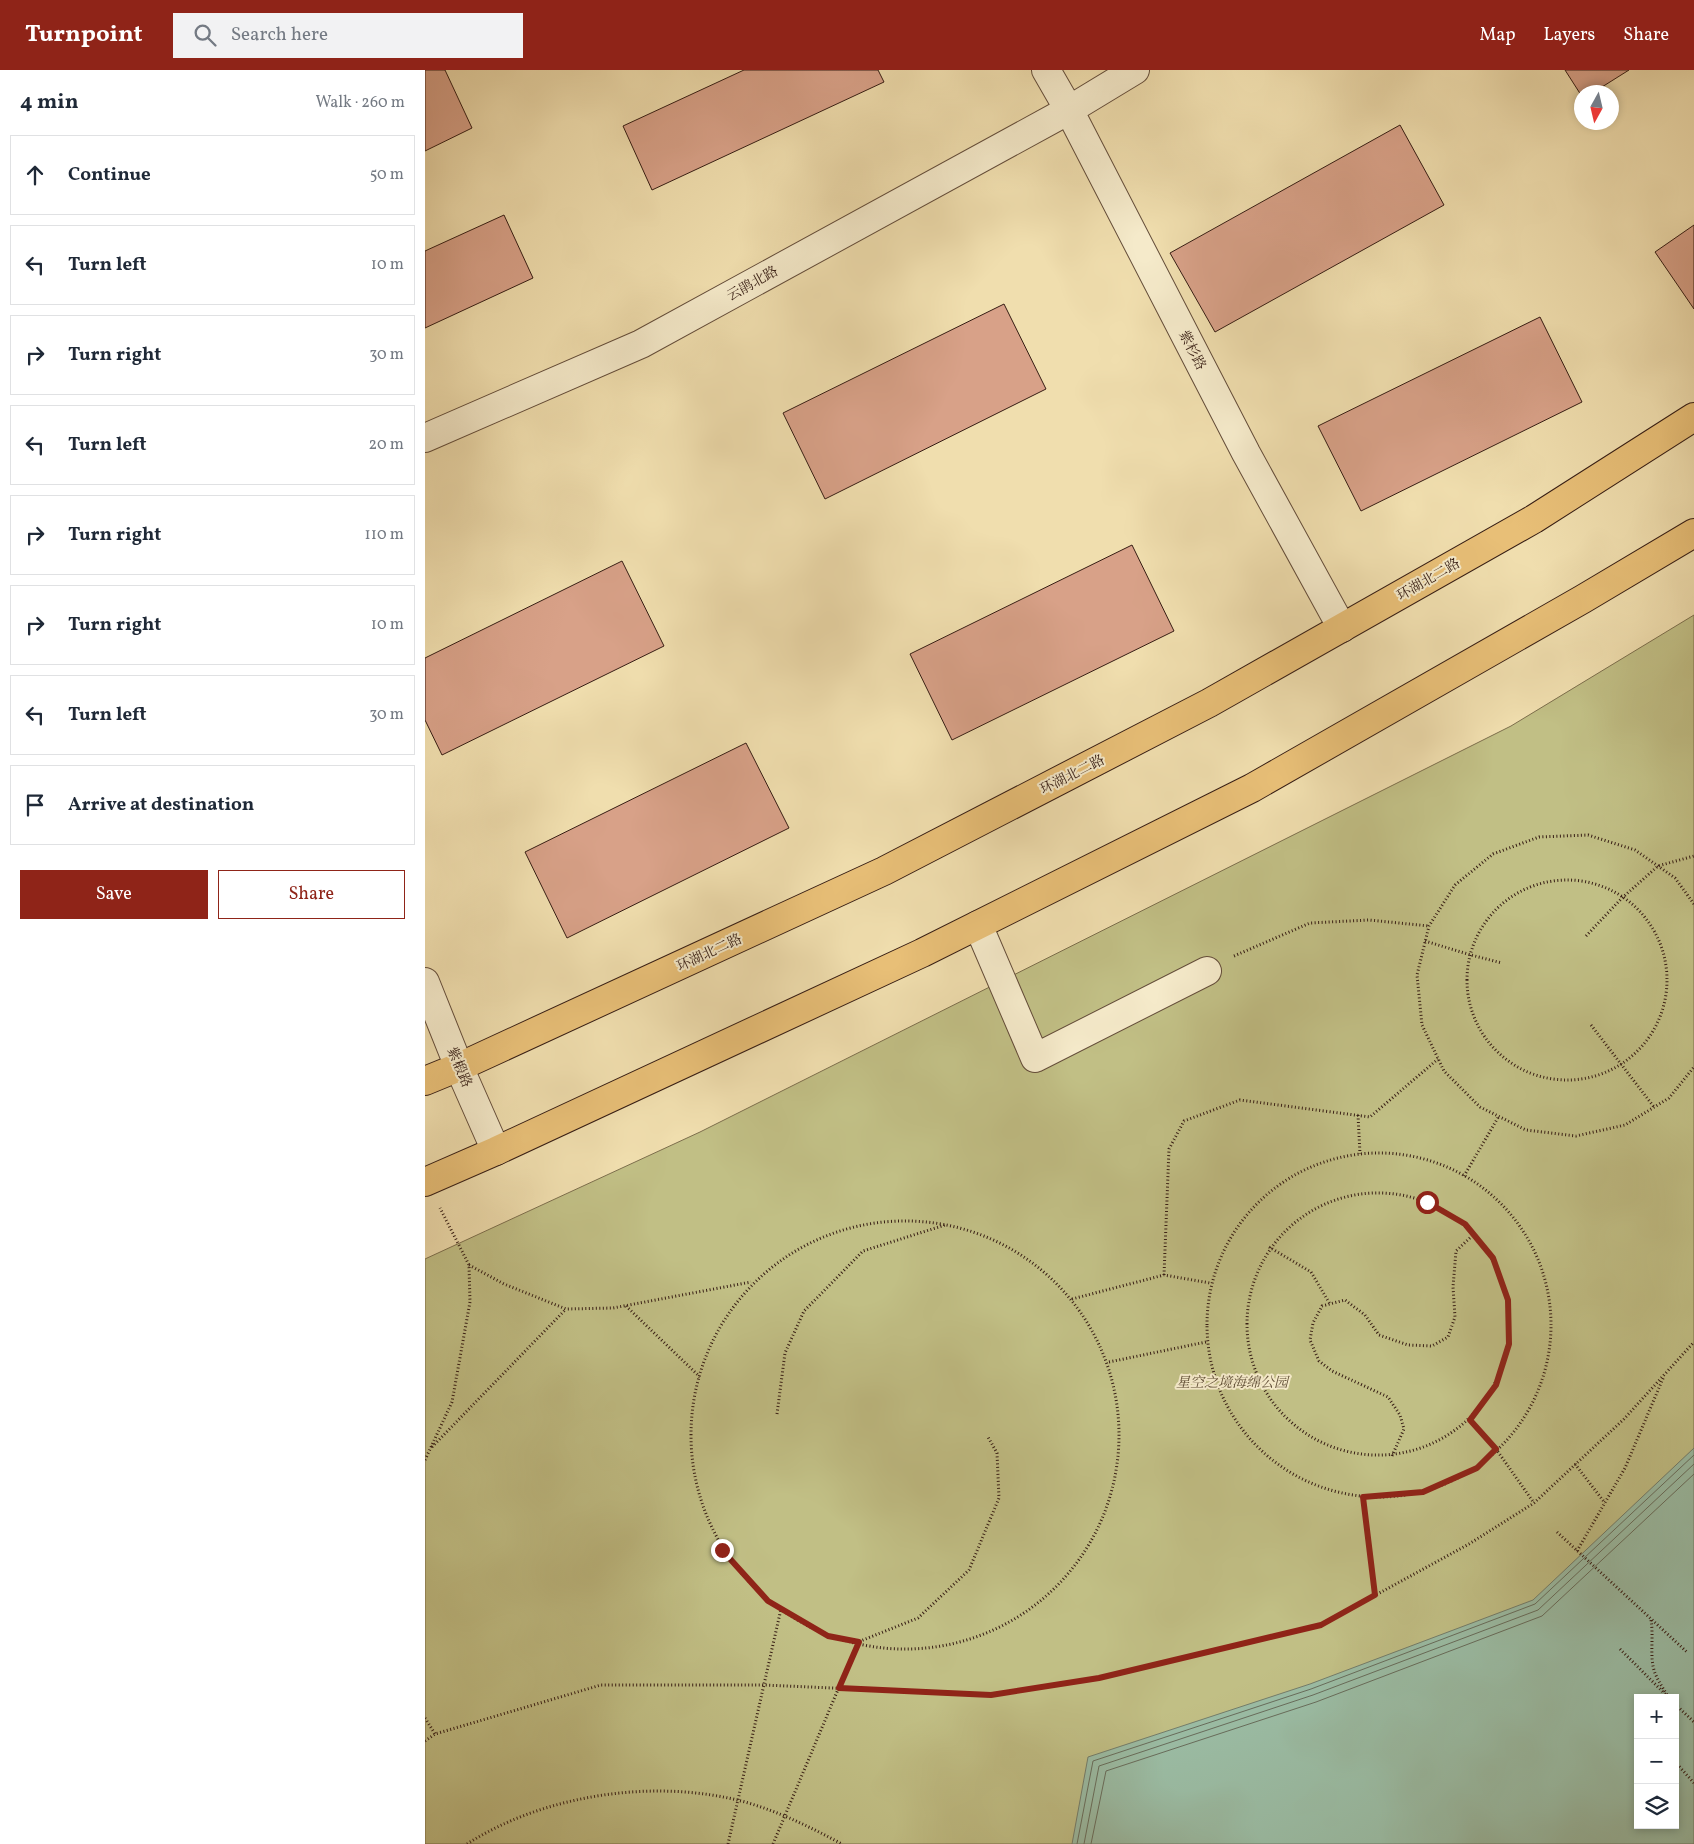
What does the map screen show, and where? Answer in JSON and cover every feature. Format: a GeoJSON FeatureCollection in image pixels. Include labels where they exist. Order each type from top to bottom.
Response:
{"type":"FeatureCollection","features":[{"type":"Feature","properties":{"kind":"main road","name":"环湖北二路"},"geometry":{"type":"LineString","coordinates":[[425,1081],[459,1068],[884,871],[1209,703],[1534,519],[1694,417]]}},
{"type":"Feature","properties":{"kind":"main road"},"geometry":{"type":"LineString","coordinates":[[425,1181],[496,1151],[922,953],[1253,788],[1583,599],[1694,533]]}},
{"type":"Feature","properties":{"kind":"street","name":"紫杉路"},"geometry":{"type":"LineString","coordinates":[[1046,70],[1069,110],[1246,453],[1342,628]]}},
{"type":"Feature","properties":{"kind":"street","name":"云鹃北路"},"geometry":{"type":"LineString","coordinates":[[425,438],[641,344],[1069,110],[1135,70]]}},
{"type":"Feature","properties":{"kind":"street"},"geometry":{"type":"LineString","coordinates":[[978,925],[1035,1058],[1207,971]]}},
{"type":"Feature","properties":{"kind":"street","name":"紫椴路"},"geometry":{"type":"LineString","coordinates":[[425,982],[459,1068],[496,1151]]}},
{"type":"Feature","properties":{"kind":"path"},"geometry":{"type":"LineString","coordinates":[[1694,904],[1675,878],[1635,850],[1588,835],[1539,837],[1493,854],[1455,885],[1429,926],[1417,975],[1422,1025],[1444,1071],[1480,1107],[1526,1130],[1576,1136],[1625,1125],[1669,1098],[1693,1071],[1694,1067]]}},
{"type":"Feature","properties":{"kind":"path"},"geometry":{"type":"LineString","coordinates":[[1586,936],[1622,898],[1658,866],[1694,856]]}},
{"type":"Feature","properties":{"kind":"path"},"geometry":{"type":"LineString","coordinates":[[1580,880],[1612,890],[1622,898],[1639,910],[1658,936],[1667,968],[1666,1000],[1654,1031],[1633,1056],[1604,1074],[1571,1080],[1538,1076],[1508,1062],[1485,1038],[1470,1008],[1466,975],[1473,942],[1491,914],[1516,893],[1547,882],[1580,880]]}},
{"type":"Feature","properties":{"kind":"path"},"geometry":{"type":"LineString","coordinates":[[1207,971],[1254,946],[1310,923],[1369,920],[1429,926]]}},
{"type":"Feature","properties":{"kind":"path"},"geometry":{"type":"LineString","coordinates":[[1425,941],[1471,956],[1502,963]]}},
{"type":"Feature","properties":{"kind":"path"},"geometry":{"type":"LineString","coordinates":[[1591,1025],[1654,1107]]}},
{"type":"Feature","properties":{"kind":"path"},"geometry":{"type":"LineString","coordinates":[[1164,1275],[1169,1149],[1184,1121],[1240,1100],[1370,1117],[1438,1059]]}},
{"type":"Feature","properties":{"kind":"path"},"geometry":{"type":"LineString","coordinates":[[1358,1115],[1360,1154]]}},
{"type":"Feature","properties":{"kind":"path"},"geometry":{"type":"LineString","coordinates":[[1464,1176],[1499,1116]]}},
{"type":"Feature","properties":{"kind":"path"},"geometry":{"type":"LineString","coordinates":[[1369,1152],[1424,1158],[1464,1176],[1475,1180],[1515,1218],[1542,1266],[1553,1319],[1546,1373],[1519,1426],[1477,1468],[1423,1492],[1363,1497],[1306,1482],[1257,1448],[1222,1399],[1206,1342],[1210,1283],[1231,1233],[1268,1192],[1315,1163],[1369,1152]]}},
{"type":"Feature","properties":{"kind":"path"},"geometry":{"type":"LineString","coordinates":[[425,1181],[469,1265],[470,1302],[452,1402],[425,1460]]}},
{"type":"Feature","properties":{"kind":"path"},"geometry":{"type":"LineString","coordinates":[[1384,1192],[1427,1202],[1465,1224],[1473,1235],[1493,1258],[1508,1300],[1509,1344],[1496,1385],[1470,1420],[1434,1445],[1392,1456],[1349,1454],[1309,1438],[1276,1410],[1253,1372],[1245,1330],[1250,1287],[1269,1247],[1300,1216],[1340,1198],[1384,1192]]}},
{"type":"Feature","properties":{"kind":"path"},"geometry":{"type":"LineString","coordinates":[[875,1221],[948,1224],[1017,1250],[1072,1298],[1108,1362],[1121,1434],[1109,1506],[1076,1566],[1026,1613],[963,1641],[895,1650],[828,1636],[781,1609],[768,1601],[722,1550],[695,1487],[689,1419],[707,1348],[747,1287],[805,1243],[875,1221]]}},
{"type":"Feature","properties":{"kind":"path"},"geometry":{"type":"LineString","coordinates":[[777,1414],[785,1354],[804,1311],[863,1251],[948,1224]]}},
{"type":"Feature","properties":{"kind":"path"},"geometry":{"type":"LineString","coordinates":[[1392,1456],[1404,1429],[1400,1416],[1388,1397],[1332,1370],[1319,1361],[1311,1340],[1313,1323],[1322,1306],[1345,1300],[1365,1315],[1379,1335],[1408,1345],[1432,1346],[1449,1337],[1455,1316],[1453,1287],[1456,1251],[1473,1235]]}},
{"type":"Feature","properties":{"kind":"path"},"geometry":{"type":"LineString","coordinates":[[1269,1247],[1311,1272],[1330,1304]]}},
{"type":"Feature","properties":{"kind":"path"},"geometry":{"type":"LineString","coordinates":[[469,1265],[504,1284],[566,1309],[613,1308],[754,1282]]}},
{"type":"Feature","properties":{"kind":"path"},"geometry":{"type":"LineString","coordinates":[[1072,1298],[1164,1275],[1210,1283]]}},
{"type":"Feature","properties":{"kind":"path"},"geometry":{"type":"LineString","coordinates":[[626,1306],[700,1377]]}},
{"type":"Feature","properties":{"kind":"path"},"geometry":{"type":"LineString","coordinates":[[430,1449],[566,1309]]}},
{"type":"Feature","properties":{"kind":"path"},"geometry":{"type":"LineString","coordinates":[[1108,1362],[1206,1342]]}},
{"type":"Feature","properties":{"kind":"path"},"geometry":{"type":"LineString","coordinates":[[425,1741],[435,1734],[601,1686],[764,1685],[991,1695],[1099,1678],[1321,1625],[1469,1544],[1534,1503],[1623,1419],[1694,1342]]}},
{"type":"Feature","properties":{"kind":"path"},"geometry":{"type":"LineString","coordinates":[[1577,1551],[1625,1468],[1665,1373]]}},
{"type":"Feature","properties":{"kind":"path"},"geometry":{"type":"LineString","coordinates":[[1470,1420],[1496,1449],[1534,1503]]}},
{"type":"Feature","properties":{"kind":"path"},"geometry":{"type":"LineString","coordinates":[[773,1844],[859,1642],[918,1618],[969,1570],[999,1498],[997,1453],[988,1436]]}},
{"type":"Feature","properties":{"kind":"path"},"geometry":{"type":"LineString","coordinates":[[1575,1464],[1605,1503]]}},
{"type":"Feature","properties":{"kind":"path"},"geometry":{"type":"LineString","coordinates":[[1363,1497],[1375,1595]]}},
{"type":"Feature","properties":{"kind":"path"},"geometry":{"type":"LineString","coordinates":[[1557,1532],[1688,1653]]}},
{"type":"Feature","properties":{"kind":"path"},"geometry":{"type":"LineString","coordinates":[[728,1844],[781,1609]]}},
{"type":"Feature","properties":{"kind":"path"},"geometry":{"type":"LineString","coordinates":[[1651,1620],[1653,1634],[1652,1655],[1655,1673],[1666,1694]]}},
{"type":"Feature","properties":{"kind":"path"},"geometry":{"type":"LineString","coordinates":[[1620,1650],[1665,1694]]}},
{"type":"Feature","properties":{"kind":"path"},"geometry":{"type":"LineString","coordinates":[[1679,1708],[1694,1722]]}},
{"type":"Feature","properties":{"kind":"path"},"geometry":{"type":"LineString","coordinates":[[425,1718],[435,1734]]}},
{"type":"Feature","properties":{"kind":"path"},"geometry":{"type":"LineString","coordinates":[[1679,1766],[1694,1782]]}},
{"type":"Feature","properties":{"kind":"path"},"geometry":{"type":"LineString","coordinates":[[467,1844],[520,1817],[575,1800],[631,1791],[689,1792],[738,1800],[800,1821],[843,1844]]}},
{"type":"Feature","properties":{"kind":"green space","name":"星空之境海绵公园"},"geometry":{"type":"Polygon","coordinates":[[[1694,615],[1694,1844],[425,1844],[425,1259],[700,1132],[1511,726],[1694,615]]]}},
{"type":"Feature","properties":{"kind":"water"},"geometry":{"type":"Polygon","coordinates":[[[1694,1448],[1694,1844],[1072,1844],[1088,1757],[1310,1684],[1533,1600],[1694,1448]]]}},
{"type":"Feature","properties":{"kind":"building"},"geometry":{"type":"Polygon","coordinates":[[[425,70],[445,70],[472,128],[425,151],[425,70]]]}},
{"type":"Feature","properties":{"kind":"building"},"geometry":{"type":"Polygon","coordinates":[[[744,70],[878,70],[884,82],[652,190],[623,126],[744,70]]]}},
{"type":"Feature","properties":{"kind":"building"},"geometry":{"type":"Polygon","coordinates":[[[1565,70],[1629,70],[1605,85],[1575,85],[1565,70]]]}},
{"type":"Feature","properties":{"kind":"building"},"geometry":{"type":"Polygon","coordinates":[[[1400,125],[1444,205],[1215,332],[1170,253],[1400,125]]]}},
{"type":"Feature","properties":{"kind":"building"},"geometry":{"type":"Polygon","coordinates":[[[504,215],[533,278],[425,328],[425,251],[504,215]]]}},
{"type":"Feature","properties":{"kind":"building"},"geometry":{"type":"Polygon","coordinates":[[[1694,225],[1694,309],[1655,252],[1694,225]]]}},
{"type":"Feature","properties":{"kind":"building"},"geometry":{"type":"Polygon","coordinates":[[[1004,304],[1046,389],[825,499],[783,413],[1004,304]]]}},
{"type":"Feature","properties":{"kind":"building"},"geometry":{"type":"Polygon","coordinates":[[[1540,317],[1582,402],[1361,511],[1318,426],[1540,317]]]}},
{"type":"Feature","properties":{"kind":"building"},"geometry":{"type":"Polygon","coordinates":[[[1132,545],[1174,631],[952,740],[910,654],[1132,545]]]}},
{"type":"Feature","properties":{"kind":"building"},"geometry":{"type":"Polygon","coordinates":[[[622,561],[664,646],[442,755],[425,720],[425,658],[622,561]]]}},
{"type":"Feature","properties":{"kind":"building"},"geometry":{"type":"Polygon","coordinates":[[[746,743],[789,828],[567,938],[525,852],[746,743]]]}},
{"type":"Feature","properties":{"kind":"route"},"geometry":{"type":"LineString","coordinates":[[722,1550],[768,1601],[828,1636],[859,1642],[839,1688],[991,1695],[1099,1678],[1321,1625],[1375,1595],[1363,1497],[1423,1492],[1477,1468],[1496,1449],[1470,1420],[1496,1385],[1509,1344],[1508,1300],[1493,1258],[1465,1224],[1427,1202]]}}]}
